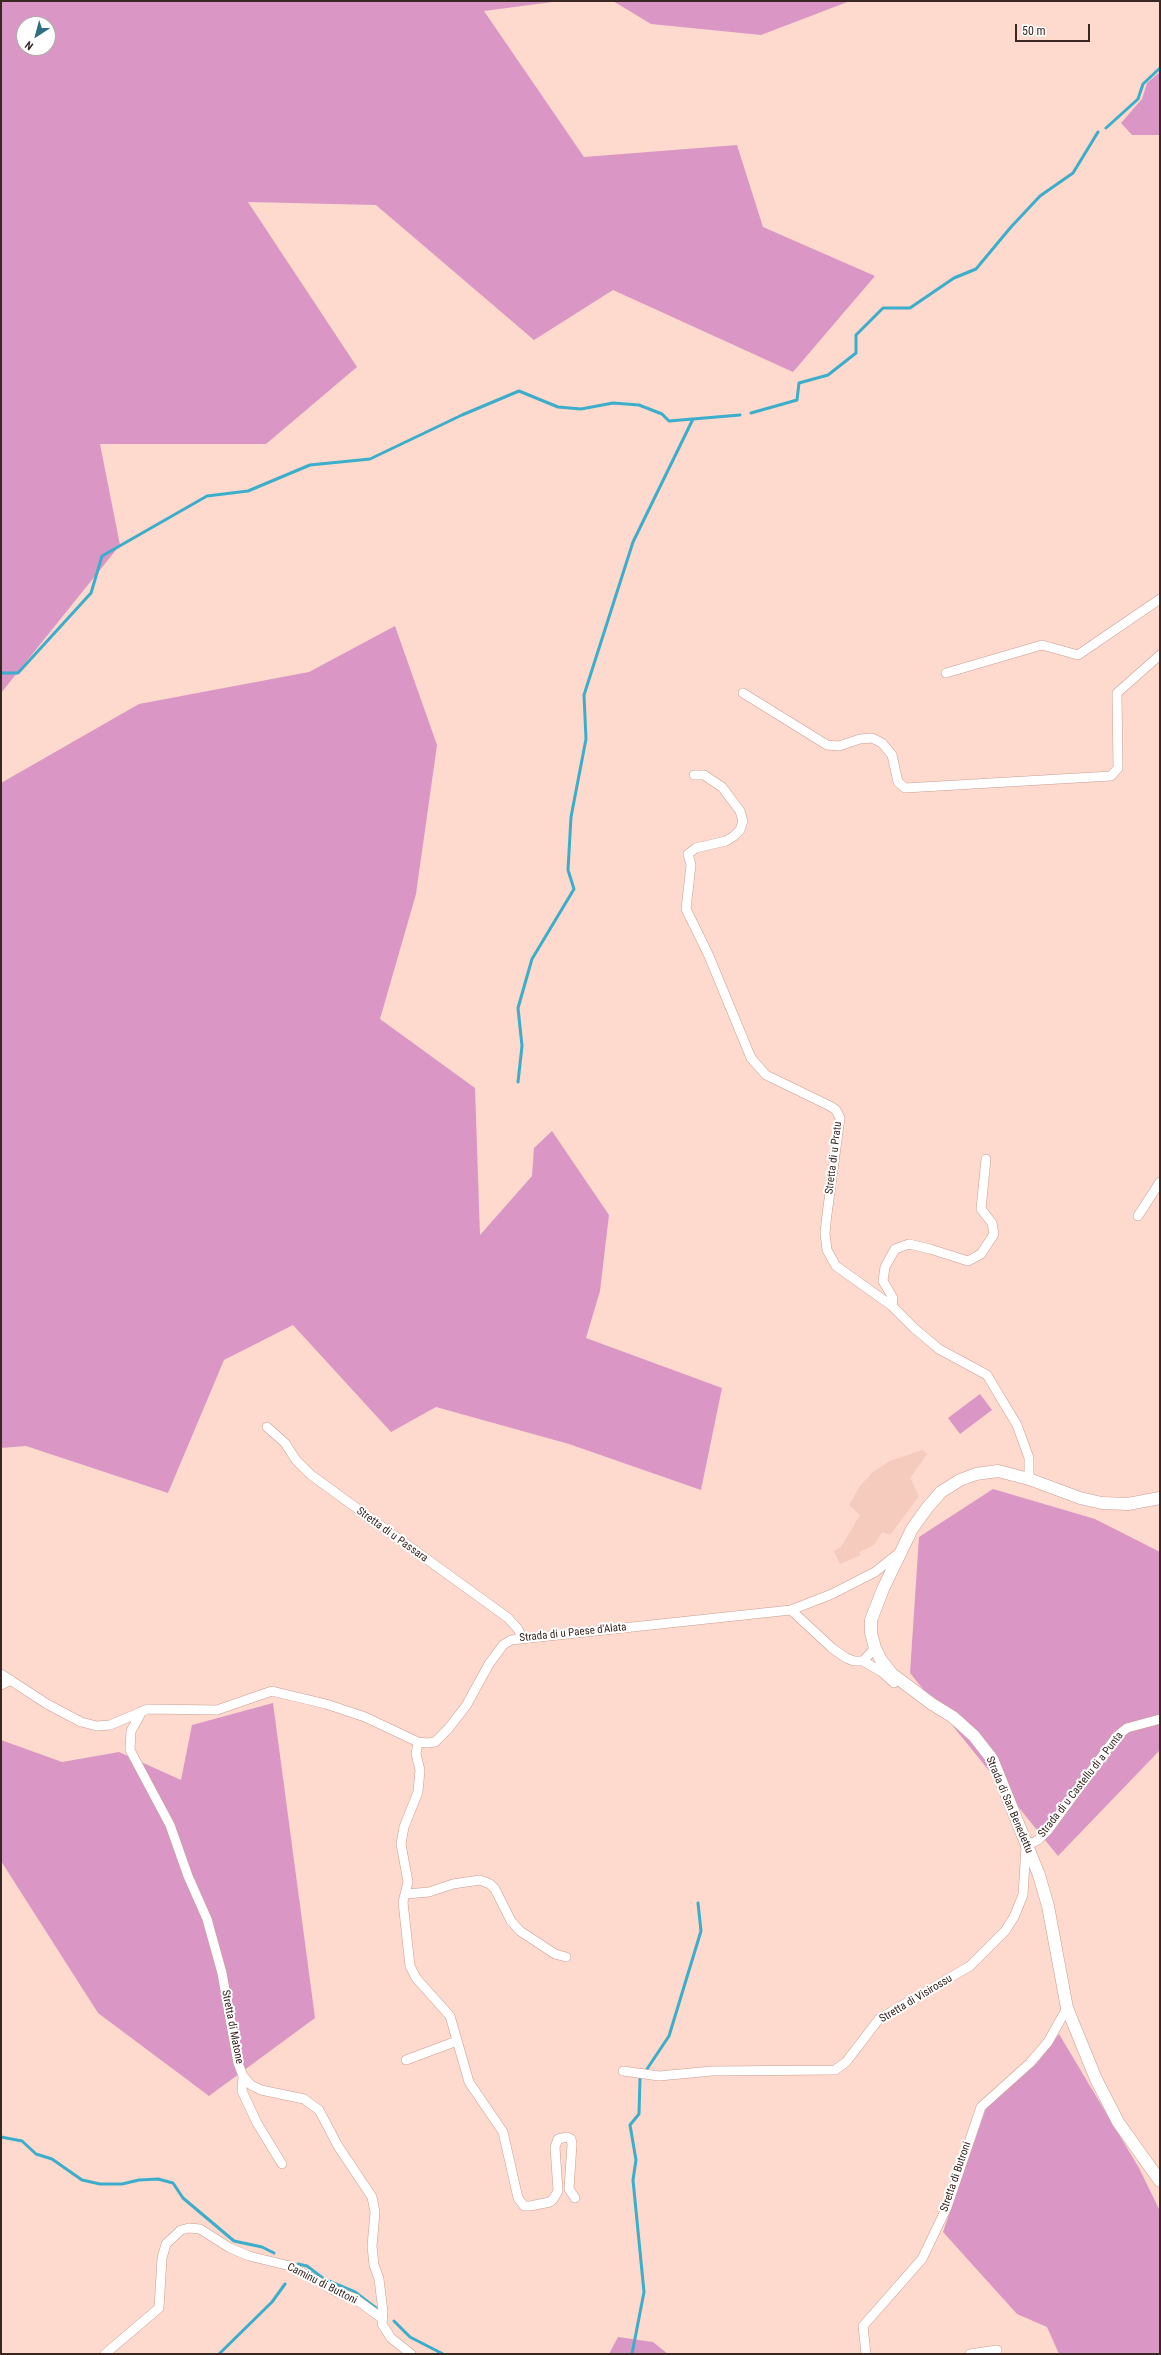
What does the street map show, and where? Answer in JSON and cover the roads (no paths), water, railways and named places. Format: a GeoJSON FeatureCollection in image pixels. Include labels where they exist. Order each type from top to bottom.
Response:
{"type":"FeatureCollection","features":[{"type":"Feature","properties":{"kind":"street"},"geometry":{"type":"LineString","coordinates":[[946,674],[1042,645],[1078,655],[1160,599]]}},
{"type":"Feature","properties":{"kind":"street"},"geometry":{"type":"LineString","coordinates":[[743,693],[826,745],[839,746],[860,739],[872,738],[882,743],[892,755],[898,782],[905,788],[1111,776],[1118,768],[1117,693],[1160,655]]}},
{"type":"Feature","properties":{"kind":"street","name":"Stretta di u Pratu"},"geometry":{"type":"LineString","coordinates":[[694,775],[704,775],[722,787],[734,801],[743,821],[740,830],[726,841],[696,848],[688,854],[691,865],[686,909],[709,956],[751,1058],[766,1075],[830,1106],[836,1110],[840,1118],[825,1233],[827,1250],[836,1266],[892,1306],[915,1329],[939,1349],[987,1375],[1016,1426],[1029,1458],[1029,1479]]}},
{"type":"Feature","properties":{"kind":"street"},"geometry":{"type":"LineString","coordinates":[[892,1306],[893,1298],[883,1281],[885,1268],[895,1249],[909,1244],[968,1261],[981,1254],[994,1234],[992,1223],[981,1209],[986,1159]]}},
{"type":"Feature","properties":{"kind":"street"},"geometry":{"type":"LineString","coordinates":[[1138,1216],[1160,1182]]}},
{"type":"Feature","properties":{"kind":"street","name":"Stretta di u Passara"},"geometry":{"type":"LineString","coordinates":[[267,1427],[285,1442],[296,1460],[311,1475],[508,1618],[518,1629],[522,1638]]}},
{"type":"Feature","properties":{"kind":"street","name":"Strada di San Benedettu"},"geometry":{"type":"LineString","coordinates":[[1160,1498],[1128,1504],[1102,1503],[1080,1498],[1029,1479],[998,1471],[976,1474],[960,1480],[941,1492],[927,1508],[899,1553],[871,1620],[875,1648],[885,1665],[905,1684],[953,1717],[974,1736],[992,1759],[1048,1906],[1067,2008],[1096,2079],[1118,2122],[1160,2181]]}},
{"type":"Feature","properties":{"kind":"street","name":"Strada di u Paese d'Alata"},"geometry":{"type":"LineString","coordinates":[[418,1742],[435,1742],[442,1737],[466,1706],[489,1664],[503,1645],[511,1640],[791,1610],[832,1594],[875,1572],[899,1553]]}},
{"type":"Feature","properties":{"kind":"street"},"geometry":{"type":"LineString","coordinates":[[791,1610],[832,1648],[854,1661],[862,1661],[882,1672],[894,1683],[905,1684]]}},
{"type":"Feature","properties":{"kind":"street"},"geometry":{"type":"LineString","coordinates":[[862,1661],[875,1648]]}},
{"type":"Feature","properties":{"kind":"street"},"geometry":{"type":"LineString","coordinates":[[1,1674],[47,1704],[82,1722],[97,1726],[110,1725],[148,1709],[169,1707],[217,1710],[272,1691],[282,1692],[326,1704],[365,1717],[418,1742],[416,1754],[420,1770],[418,1792],[404,1827],[401,1844],[408,1882],[403,1902],[410,1966],[416,1978],[450,2016],[464,2070],[469,2082],[503,2132],[518,2198],[524,2206],[550,2202],[554,2198],[558,2191],[555,2147],[558,2140],[567,2136],[571,2139],[572,2144],[569,2189],[575,2198]]}},
{"type":"Feature","properties":{"kind":"street"},"geometry":{"type":"LineString","coordinates":[[1,1685],[11,1680]]}},
{"type":"Feature","properties":{"kind":"street","name":"Stretta di Matone"},"geometry":{"type":"LineString","coordinates":[[142,1711],[131,1731],[130,1750],[170,1825],[188,1876],[207,1919],[222,1973],[238,2063],[243,2076],[251,2085],[261,2090],[304,2099],[319,2110],[338,2146],[372,2197],[375,2212],[372,2246],[374,2265],[379,2279],[383,2319],[382,2324],[384,2330],[411,2354]]}},
{"type":"Feature","properties":{"kind":"street","name":"Strada di u Castellu di a Punta"},"geometry":{"type":"LineString","coordinates":[[1026,1846],[1038,1840],[1048,1830],[1117,1736],[1127,1728],[1160,1719]]}},
{"type":"Feature","properties":{"kind":"street","name":"Stretta di Visirossu"},"geometry":{"type":"LineString","coordinates":[[623,2071],[659,2076],[712,2071],[835,2070],[846,2062],[879,2019],[970,1966],[1005,1931],[1014,1916],[1022,1895],[1026,1846]]}},
{"type":"Feature","properties":{"kind":"street"},"geometry":{"type":"LineString","coordinates":[[406,1894],[429,1892],[453,1884],[480,1880],[490,1884],[496,1889],[512,1922],[520,1931],[555,1954],[566,1957]]}},
{"type":"Feature","properties":{"kind":"street","name":"Stretta di Butroni"},"geometry":{"type":"LineString","coordinates":[[866,2354],[863,2326],[922,2259],[947,2206],[980,2107],[1030,2064],[1048,2042],[1067,2008]]}},
{"type":"Feature","properties":{"kind":"street"},"geometry":{"type":"LineString","coordinates":[[406,2060],[457,2041]]}},
{"type":"Feature","properties":{"kind":"street"},"geometry":{"type":"LineString","coordinates":[[243,2076],[242,2091],[257,2123],[282,2164]]}},
{"type":"Feature","properties":{"kind":"street","name":"Caminu di Buttoni"},"geometry":{"type":"LineString","coordinates":[[105,2354],[159,2308],[162,2258],[166,2244],[181,2230],[189,2228],[200,2229],[230,2248],[249,2256],[290,2266],[333,2290],[354,2298],[383,2319]]}},
{"type":"Feature","properties":{"kind":"street"},"geometry":{"type":"LineString","coordinates":[[970,2354],[997,2350]]}},
{"type":"Feature","properties":{"kind":"waterway"},"geometry":{"type":"LineString","coordinates":[[1106,128],[1138,99],[1143,84],[1160,68]]}},
{"type":"Feature","properties":{"kind":"waterway"},"geometry":{"type":"LineString","coordinates":[[751,413],[797,400],[799,383],[828,375],[856,353],[856,335],[883,308],[910,308],[954,278],[976,269],[1011,227],[1040,196],[1073,173],[1098,132]]}},
{"type":"Feature","properties":{"kind":"waterway"},"geometry":{"type":"LineString","coordinates":[[1,673],[18,673],[91,593],[102,556],[207,496],[248,491],[310,465],[370,459],[462,415],[519,391],[558,407],[581,409],[613,403],[639,405],[662,414],[669,421],[740,415]]}},
{"type":"Feature","properties":{"kind":"waterway"},"geometry":{"type":"LineString","coordinates":[[518,1082],[522,1046],[518,1008],[532,959],[574,889],[568,870],[571,817],[586,739],[584,695],[633,542],[693,419]]}},
{"type":"Feature","properties":{"kind":"waterway"},"geometry":{"type":"LineString","coordinates":[[647,2069],[669,2036],[701,1931],[698,1903]]}},
{"type":"Feature","properties":{"kind":"waterway"},"geometry":{"type":"LineString","coordinates":[[632,2354],[644,2292],[633,2180],[636,2160],[630,2125],[639,2114],[640,2079]]}},
{"type":"Feature","properties":{"kind":"waterway"},"geometry":{"type":"LineString","coordinates":[[1,2137],[22,2141],[36,2154],[52,2159],[82,2180],[100,2184],[122,2184],[139,2180],[158,2179],[173,2183],[183,2198],[234,2241],[262,2247],[274,2253]]}},
{"type":"Feature","properties":{"kind":"waterway"},"geometry":{"type":"LineString","coordinates":[[298,2264],[307,2266],[324,2279],[355,2292],[376,2308]]}},
{"type":"Feature","properties":{"kind":"waterway"},"geometry":{"type":"LineString","coordinates":[[219,2354],[272,2302],[285,2284]]}},
{"type":"Feature","properties":{"kind":"waterway"},"geometry":{"type":"LineString","coordinates":[[394,2321],[410,2337],[443,2354]]}}]}
